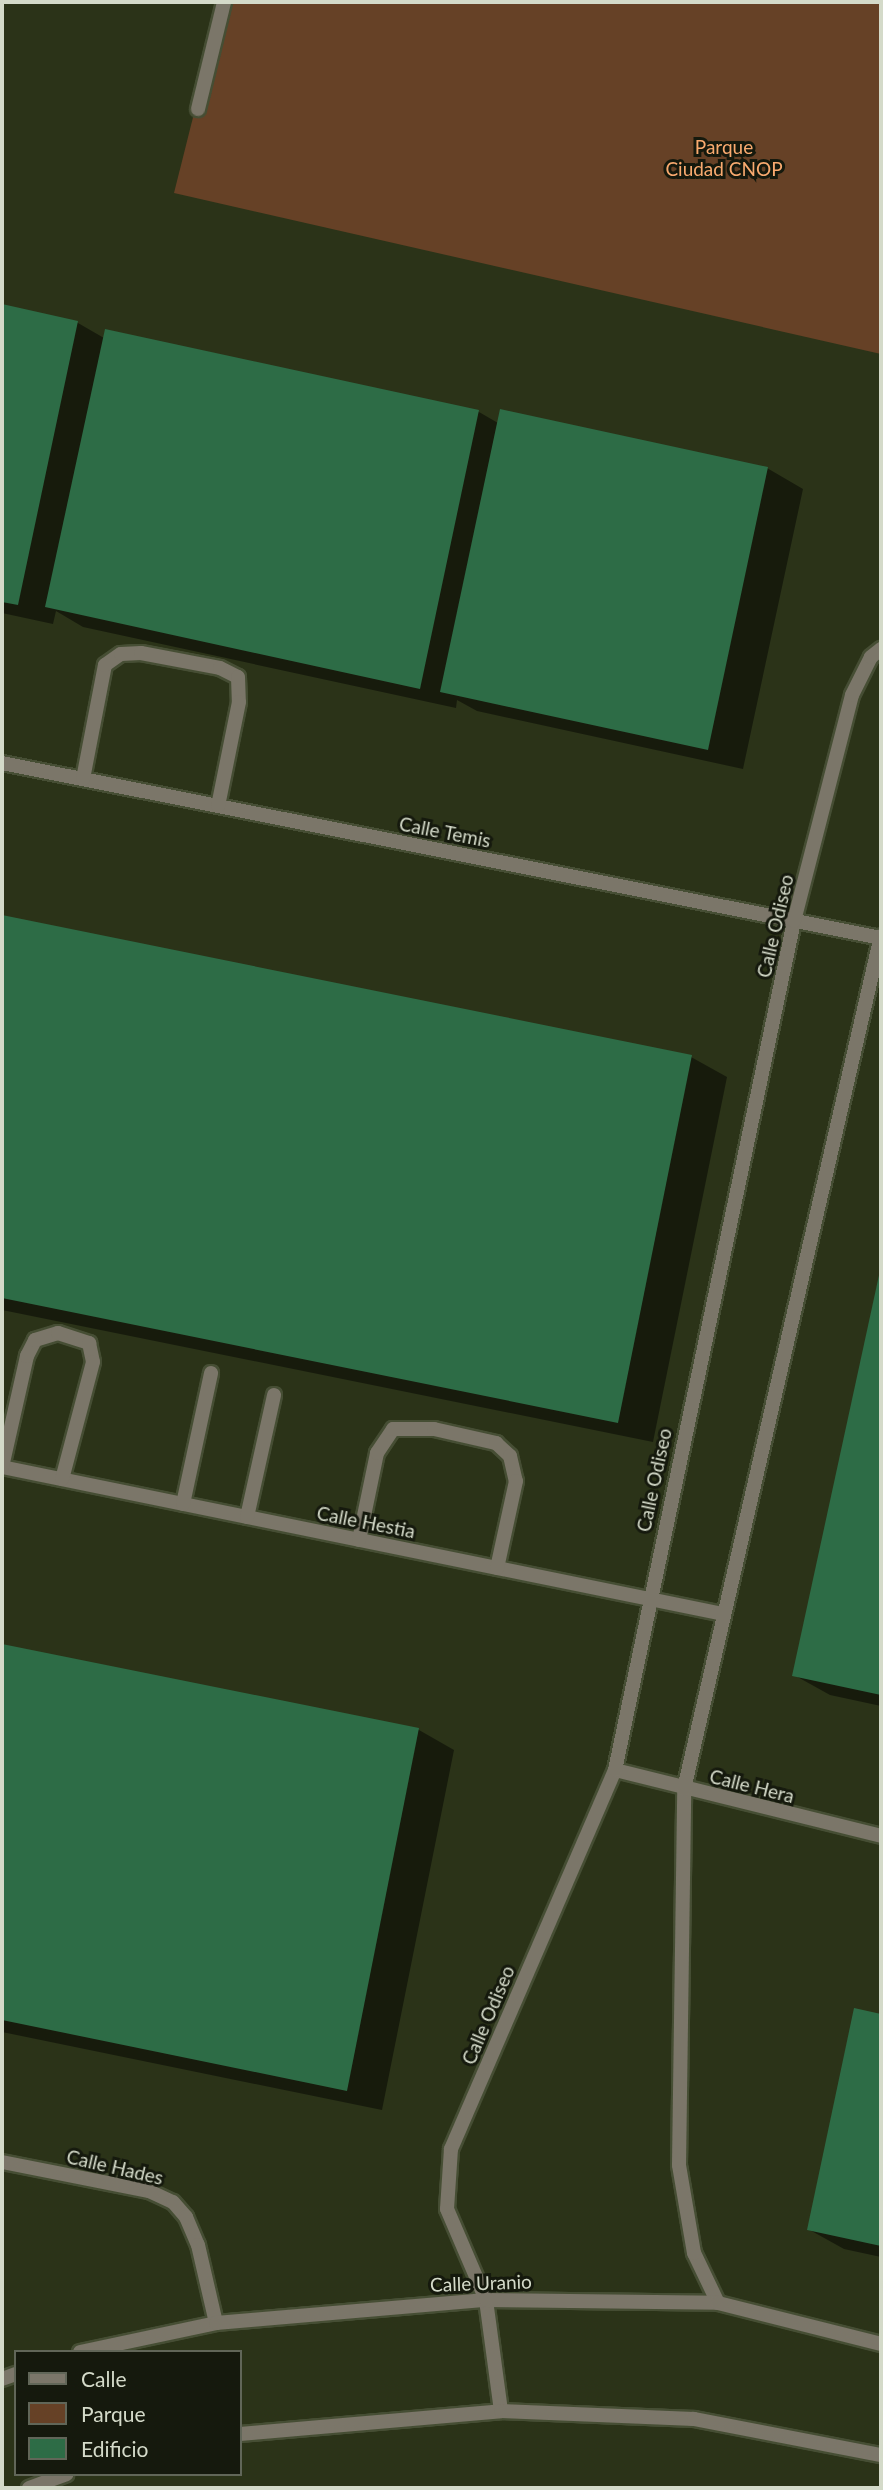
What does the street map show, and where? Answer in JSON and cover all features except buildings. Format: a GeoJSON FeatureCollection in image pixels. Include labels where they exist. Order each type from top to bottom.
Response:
{"type":"FeatureCollection","features":[{"type":"Feature","properties":{"kind":"street"},"geometry":{"type":"LineString","coordinates":[[198,109],[224,2]]}},
{"type":"Feature","properties":{"kind":"street","name":"Calle Odiseo"},"geometry":{"type":"LineString","coordinates":[[501,2411],[486,2300],[447,2209],[451,2149],[615,1770],[648,1599],[794,921],[852,695],[871,657],[881,649]]}},
{"type":"Feature","properties":{"kind":"street"},"geometry":{"type":"LineString","coordinates":[[83,779],[105,665],[121,654],[141,653],[220,668],[238,677],[239,702],[218,806]]}},
{"type":"Feature","properties":{"kind":"street","name":"Calle Temis"},"geometry":{"type":"LineString","coordinates":[[2,763],[881,938]]}},
{"type":"Feature","properties":{"kind":"street"},"geometry":{"type":"LineString","coordinates":[[718,2303],[694,2253],[679,2165],[684,1790],[881,938]]}},
{"type":"Feature","properties":{"kind":"street"},"geometry":{"type":"LineString","coordinates":[[2,1467],[27,1356],[35,1340],[58,1333],[89,1343],[93,1362],[62,1479]]}},
{"type":"Feature","properties":{"kind":"street"},"geometry":{"type":"LineString","coordinates":[[183,1504],[211,1373]]}},
{"type":"Feature","properties":{"kind":"street"},"geometry":{"type":"LineString","coordinates":[[247,1517],[274,1395]]}},
{"type":"Feature","properties":{"kind":"street"},"geometry":{"type":"LineString","coordinates":[[359,1540],[382,1445],[394,1429],[433,1429],[496,1443],[510,1456],[516,1481],[497,1568]]}},
{"type":"Feature","properties":{"kind":"street","name":"Calle Hestia"},"geometry":{"type":"LineString","coordinates":[[2,1467],[723,1614]]}},
{"type":"Feature","properties":{"kind":"street","name":"Calle Hera"},"geometry":{"type":"LineString","coordinates":[[615,1770],[684,1790],[881,1836]]}},
{"type":"Feature","properties":{"kind":"street","name":"Calle Hades"},"geometry":{"type":"LineString","coordinates":[[2,2162],[149,2191],[173,2202],[187,2217],[198,2245],[216,2323]]}},
{"type":"Feature","properties":{"kind":"street","name":"Calle Uranio"},"geometry":{"type":"LineString","coordinates":[[89,2350],[216,2323],[486,2300],[718,2303],[881,2344]]}},
{"type":"Feature","properties":{"kind":"street"},"geometry":{"type":"LineString","coordinates":[[242,2434],[501,2411],[694,2419],[881,2455]]}},
{"type":"Feature","properties":{"kind":"street"},"geometry":{"type":"LineString","coordinates":[[29,2488],[62,2476]]}},
{"type":"Feature","properties":{"kind":"green space","name":"Parque Ciudad CNOP"},"geometry":{"type":"Polygon","coordinates":[[[222,2],[881,2],[881,354],[174,193],[222,2]]]}}]}
